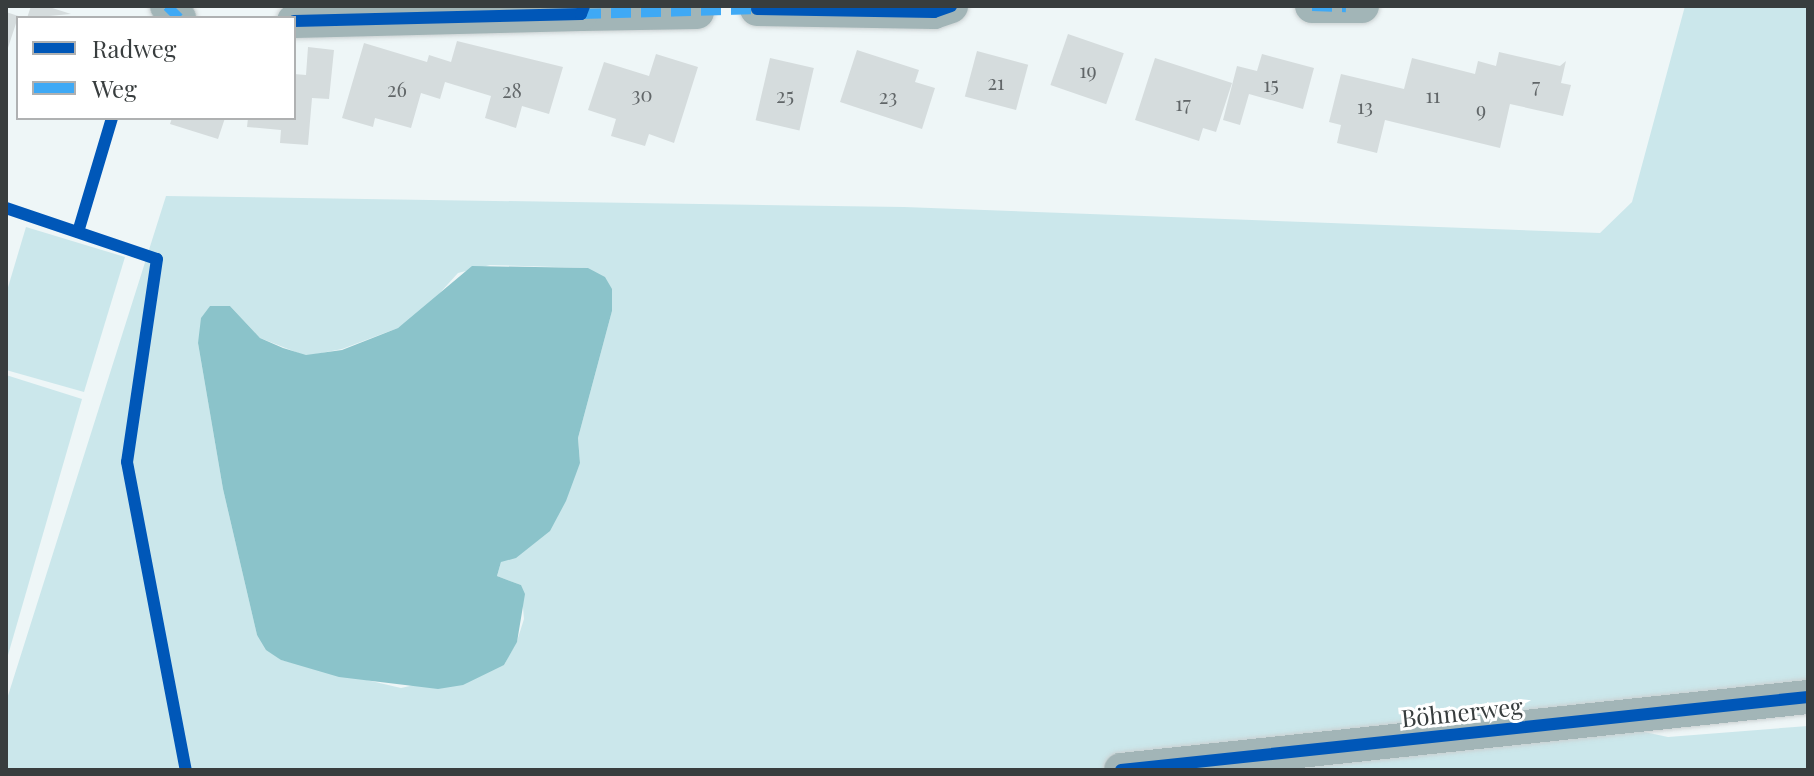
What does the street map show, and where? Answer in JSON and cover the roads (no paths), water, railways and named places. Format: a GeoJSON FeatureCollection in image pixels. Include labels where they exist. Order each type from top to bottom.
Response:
{"type":"FeatureCollection","features":[{"type":"Feature","properties":{"kind":"street"},"geometry":{"type":"LineString","coordinates":[[757,9],[934,12],[951,6]]}},
{"type":"Feature","properties":{"kind":"street"},"geometry":{"type":"LineString","coordinates":[[1312,6],[1362,6]]}},
{"type":"Feature","properties":{"kind":"street"},"geometry":{"type":"LineString","coordinates":[[296,21],[582,10],[697,12]]}},
{"type":"Feature","properties":{"kind":"street","name":"Böhnerweg"},"geometry":{"type":"LineString","coordinates":[[1121,770],[1808,697]]}},
{"type":"Feature","properties":{"kind":"water"},"geometry":{"type":"Polygon","coordinates":[[[472,266],[588,268],[605,277],[612,289],[612,311],[578,438],[580,463],[566,501],[550,531],[516,558],[501,562],[497,576],[521,585],[525,594],[517,642],[504,665],[463,685],[438,689],[339,677],[281,660],[266,650],[257,635],[223,489],[198,343],[201,318],[210,306],[230,306],[260,338],[283,348],[306,355],[342,350],[398,328],[472,266]]]}}]}
